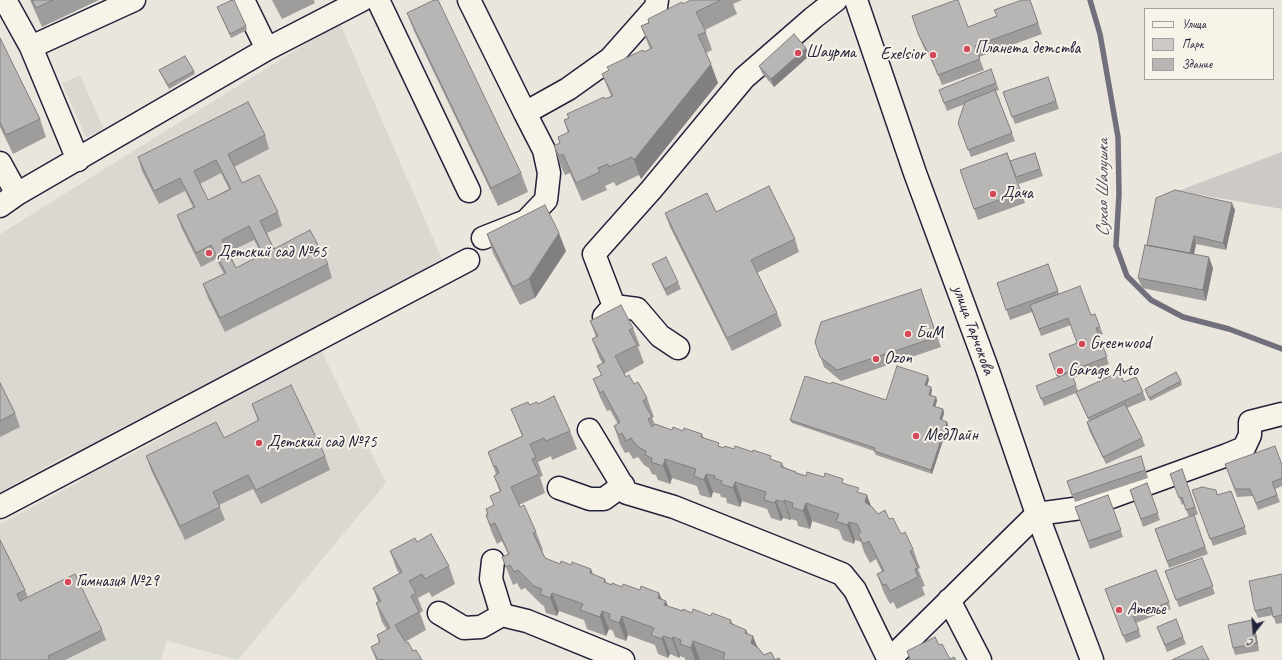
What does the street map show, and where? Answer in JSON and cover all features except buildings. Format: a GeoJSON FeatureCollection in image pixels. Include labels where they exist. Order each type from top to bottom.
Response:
{"type":"FeatureCollection","features":[{"type":"Feature","properties":{"kind":"main road"},"geometry":{"type":"LineString","coordinates":[[5,0],[31,47],[78,160]]}},
{"type":"Feature","properties":{"kind":"main road"},"geometry":{"type":"LineString","coordinates":[[31,47],[134,0]]}},
{"type":"Feature","properties":{"kind":"main road"},"geometry":{"type":"LineString","coordinates":[[243,0],[268,49]]}},
{"type":"Feature","properties":{"kind":"main road"},"geometry":{"type":"LineString","coordinates":[[0,163],[8,200],[268,49],[362,0]]}},
{"type":"Feature","properties":{"kind":"main road"},"geometry":{"type":"LineString","coordinates":[[378,0],[469,191]]}},
{"type":"Feature","properties":{"kind":"main road"},"geometry":{"type":"LineString","coordinates":[[469,0],[544,150],[550,173],[546,200],[526,220],[483,238]]}},
{"type":"Feature","properties":{"kind":"main road"},"geometry":{"type":"LineString","coordinates":[[525,113],[568,89],[610,59],[656,8],[657,0]]}},
{"type":"Feature","properties":{"kind":"main road"},"geometry":{"type":"LineString","coordinates":[[678,348],[660,336],[637,309],[609,312],[594,254],[651,190],[744,78],[836,0]]}},
{"type":"Feature","properties":{"kind":"main road","name":"улица Тарчокова"},"geometry":{"type":"LineString","coordinates":[[856,0],[918,180],[1037,514],[1092,660]]}},
{"type":"Feature","properties":{"kind":"main road"},"geometry":{"type":"LineString","coordinates":[[0,507],[468,260]]}},
{"type":"Feature","properties":{"kind":"main road"},"geometry":{"type":"LineString","coordinates":[[589,430],[628,493],[674,507],[842,574],[855,590],[889,660],[1037,514],[1081,508],[1227,455],[1244,448],[1250,435],[1250,422],[1282,414]]}},
{"type":"Feature","properties":{"kind":"main road"},"geometry":{"type":"LineString","coordinates":[[558,488],[590,500],[604,499],[622,485]]}},
{"type":"Feature","properties":{"kind":"main road"},"geometry":{"type":"LineString","coordinates":[[493,561],[491,579],[502,615]]}},
{"type":"Feature","properties":{"kind":"main road"},"geometry":{"type":"LineString","coordinates":[[949,600],[980,660]]}},
{"type":"Feature","properties":{"kind":"main road"},"geometry":{"type":"LineString","coordinates":[[439,613],[464,628],[481,627],[502,615],[527,621],[623,660]]}},
{"type":"Feature","properties":{"kind":"shaded area"},"geometry":{"type":"Polygon","coordinates":[[[339,21],[442,259],[248,364],[107,435],[120,461],[320,348],[386,483],[238,660],[167,641],[161,660],[0,660],[0,524],[84,479],[71,453],[0,492],[0,234],[315,38],[318,32],[339,21]]]}},
{"type":"Feature","properties":{"kind":"shaded area"},"geometry":{"type":"Polygon","coordinates":[[[80,75],[104,130],[86,137],[62,83],[80,75]]]}},
{"type":"Feature","properties":{"kind":"green space"},"geometry":{"type":"Polygon","coordinates":[[[1282,152],[1282,209],[1178,191],[1282,152]]]}},
{"type":"Feature","properties":{"kind":"waterway","name":"Сухая Шалушка"},"geometry":{"type":"LineString","coordinates":[[1090,0],[1100,34],[1118,137],[1119,194],[1116,246],[1127,276],[1151,300],[1183,317],[1229,329],[1282,349]]}},
{"type":"Feature","properties":{"kind":"place","name":"Планета детства"},"geometry":{"type":"Point","coordinates":[967,49]}},
{"type":"Feature","properties":{"kind":"place","name":"Шаурма"},"geometry":{"type":"Point","coordinates":[798,53]}},
{"type":"Feature","properties":{"kind":"place","name":"Exelsior"},"geometry":{"type":"Point","coordinates":[933,55]}},
{"type":"Feature","properties":{"kind":"place","name":"Дача"},"geometry":{"type":"Point","coordinates":[993,194]}},
{"type":"Feature","properties":{"kind":"place","name":"Детский сад №65"},"geometry":{"type":"Point","coordinates":[209,253]}},
{"type":"Feature","properties":{"kind":"place","name":"БиМ"},"geometry":{"type":"Point","coordinates":[908,334]}},
{"type":"Feature","properties":{"kind":"place","name":"Greenwood"},"geometry":{"type":"Point","coordinates":[1082,344]}},
{"type":"Feature","properties":{"kind":"place","name":"Ozon"},"geometry":{"type":"Point","coordinates":[876,359]}},
{"type":"Feature","properties":{"kind":"place","name":"Garage Avto"},"geometry":{"type":"Point","coordinates":[1060,371]}},
{"type":"Feature","properties":{"kind":"place","name":"МедЛайн"},"geometry":{"type":"Point","coordinates":[916,436]}},
{"type":"Feature","properties":{"kind":"place","name":"Детский сад №75"},"geometry":{"type":"Point","coordinates":[259,443]}},
{"type":"Feature","properties":{"kind":"place","name":"Гимназия №29"},"geometry":{"type":"Point","coordinates":[68,582]}},
{"type":"Feature","properties":{"kind":"place","name":"Ателье"},"geometry":{"type":"Point","coordinates":[1119,610]}}]}
